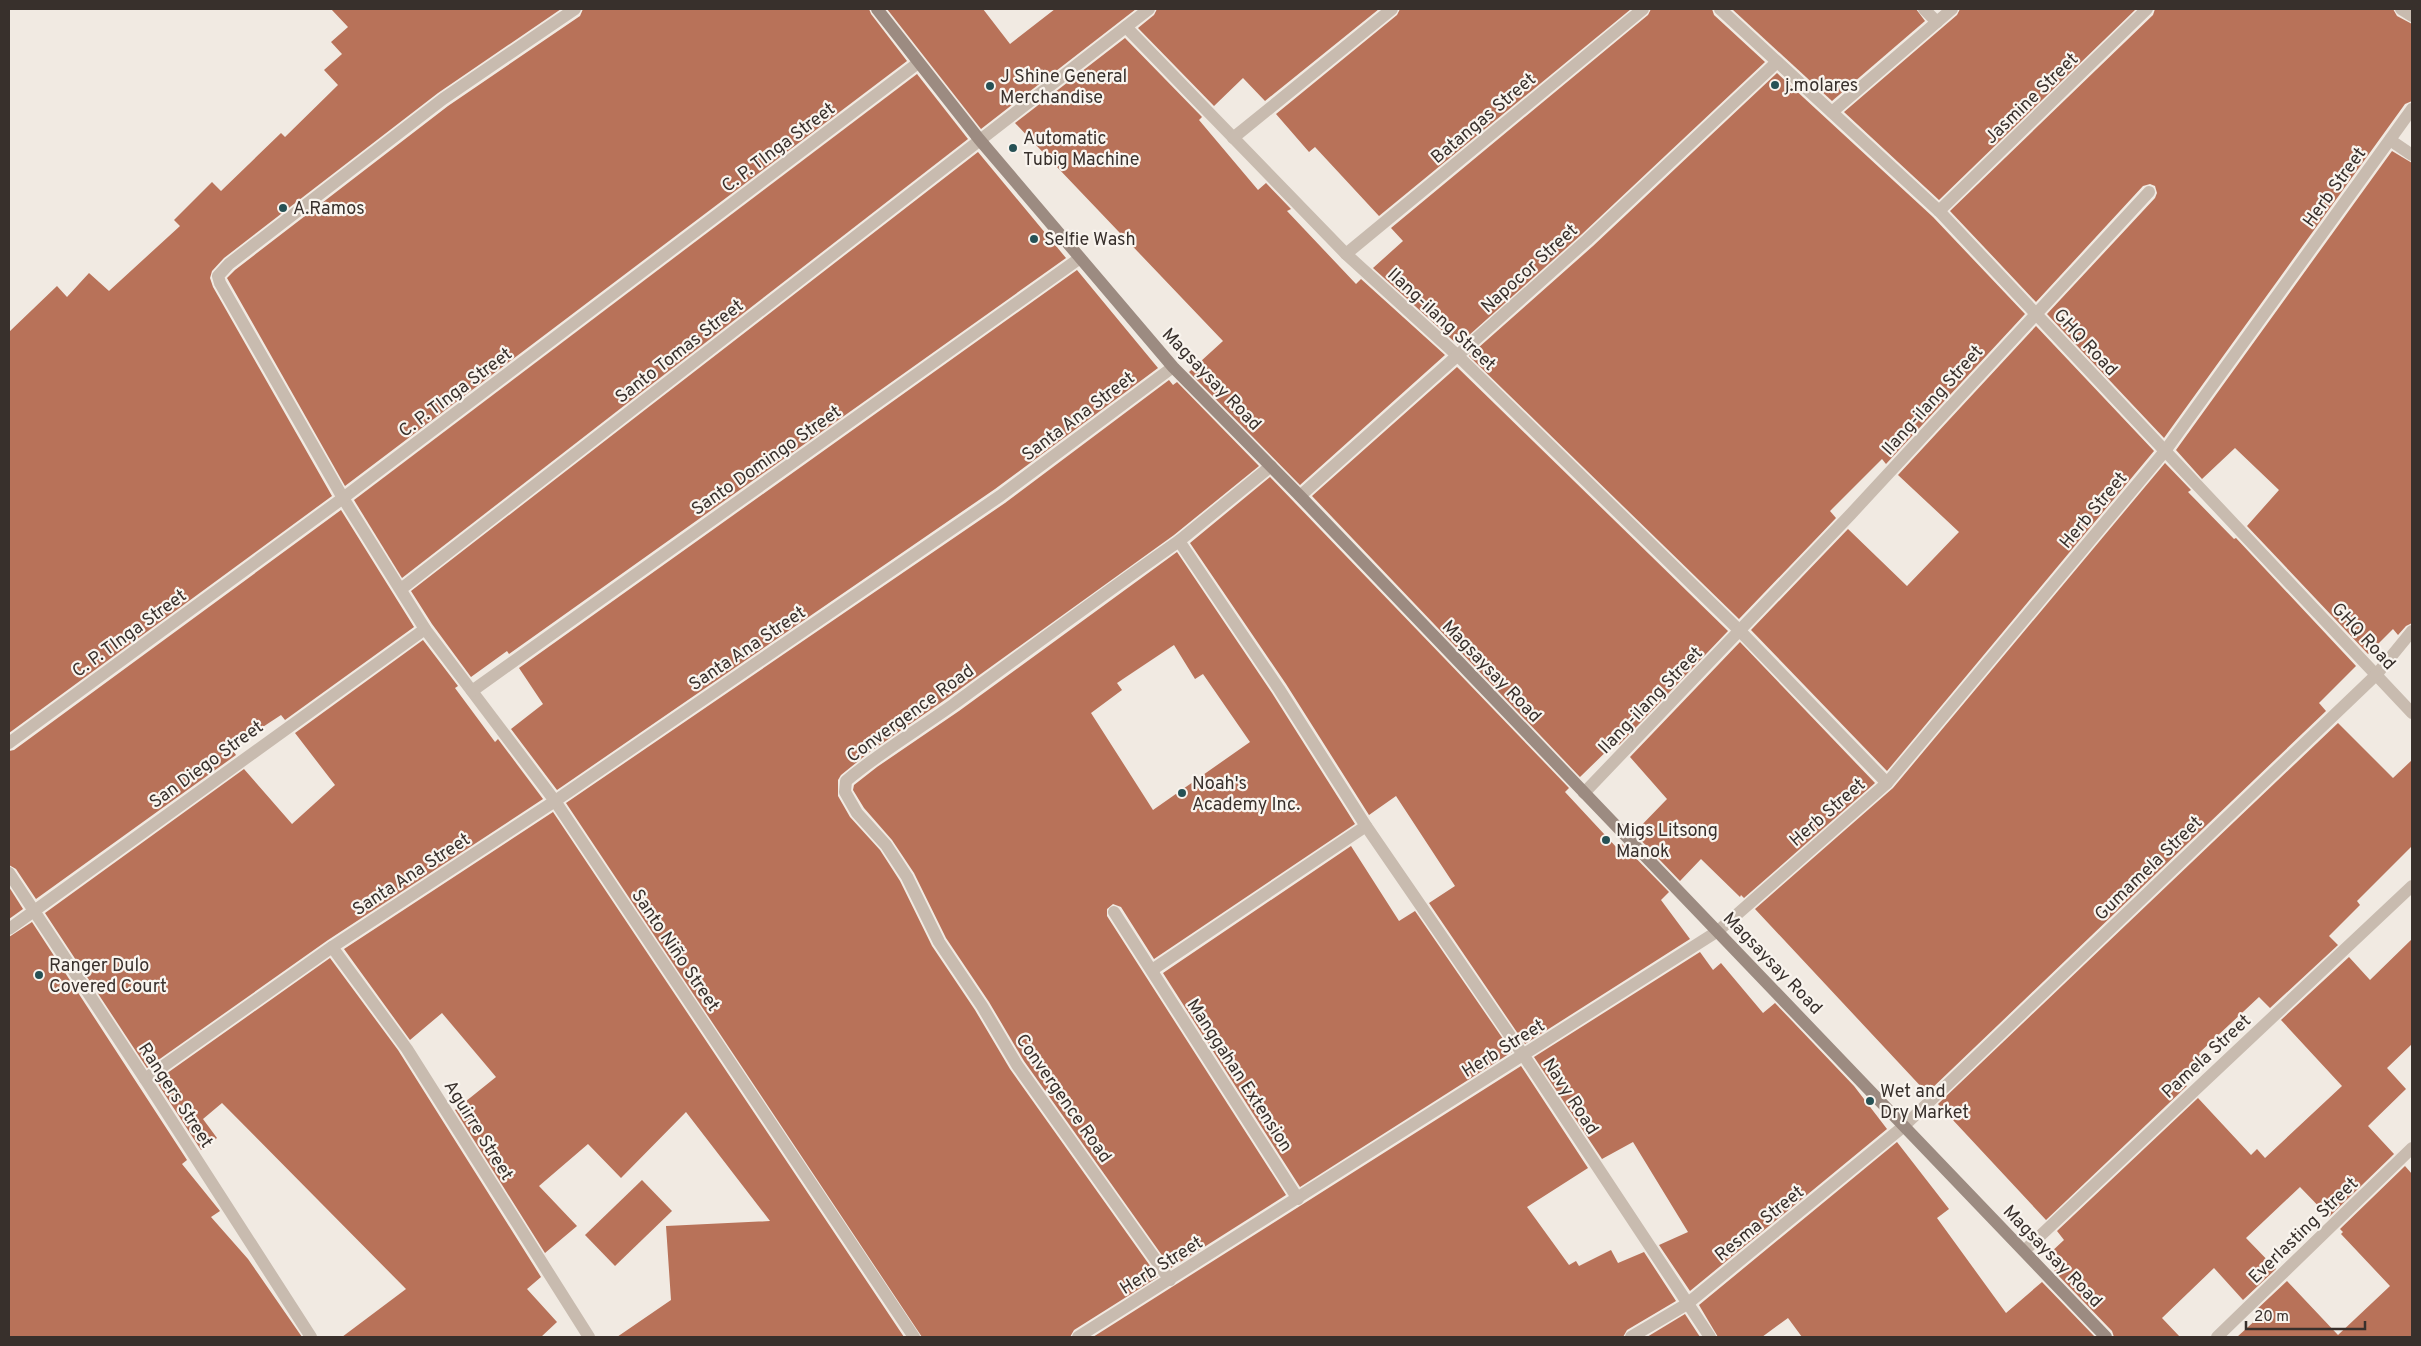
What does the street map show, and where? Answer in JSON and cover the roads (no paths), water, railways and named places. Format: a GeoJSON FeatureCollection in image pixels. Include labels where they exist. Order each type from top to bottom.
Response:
{"type":"FeatureCollection","features":[{"type":"Feature","properties":{"kind":"street","name":"Santo Niño Street"},"geometry":{"type":"LineString","coordinates":[[575,9],[442,99],[229,264],[218,276],[223,290],[343,498],[425,629],[555,801],[914,1337]]}},
{"type":"Feature","properties":{"kind":"street","name":"Magsaysay Road"},"geometry":{"type":"LineString","coordinates":[[876,9],[979,139],[1173,367],[1300,496],[2106,1337]]}},
{"type":"Feature","properties":{"kind":"street","name":"Santo Tomas Street"},"geometry":{"type":"LineString","coordinates":[[401,589],[1149,9]]}},
{"type":"Feature","properties":{"kind":"street"},"geometry":{"type":"LineString","coordinates":[[1233,138],[1392,9]]}},
{"type":"Feature","properties":{"kind":"street","name":"Batangas Street"},"geometry":{"type":"LineString","coordinates":[[1346,254],[1643,9]]}},
{"type":"Feature","properties":{"kind":"street","name":"GHQ Road"},"geometry":{"type":"LineString","coordinates":[[1720,9],[1939,212],[2412,713]]}},
{"type":"Feature","properties":{"kind":"street"},"geometry":{"type":"LineString","coordinates":[[1924,9],[1938,22]]}},
{"type":"Feature","properties":{"kind":"street"},"geometry":{"type":"LineString","coordinates":[[1832,112],[1952,9]]}},
{"type":"Feature","properties":{"kind":"street","name":"Jasmine Street"},"geometry":{"type":"LineString","coordinates":[[1939,212],[2147,9]]}},
{"type":"Feature","properties":{"kind":"street"},"geometry":{"type":"LineString","coordinates":[[2401,9],[2412,16]]}},
{"type":"Feature","properties":{"kind":"street","name":"Ilang-ilang Street"},"geometry":{"type":"LineString","coordinates":[[1126,26],[1346,254],[1458,356],[1740,631],[1887,783]]}},
{"type":"Feature","properties":{"kind":"street","name":"Napocor Street"},"geometry":{"type":"LineString","coordinates":[[1300,496],[1595,233],[1778,62]]}},
{"type":"Feature","properties":{"kind":"street","name":"C. P. TInga Street"},"geometry":{"type":"LineString","coordinates":[[9,743],[343,498],[918,64]]}},
{"type":"Feature","properties":{"kind":"street","name":"Herb Street"},"geometry":{"type":"LineString","coordinates":[[1078,1337],[1524,1056],[1718,931],[1887,783],[2165,451],[2412,109]]}},
{"type":"Feature","properties":{"kind":"street"},"geometry":{"type":"LineString","coordinates":[[2390,140],[2412,155]]}},
{"type":"Feature","properties":{"kind":"street","name":"Ilang-ilang Street"},"geometry":{"type":"LineString","coordinates":[[1584,793],[1851,514],[2034,313],[2149,192]]}},
{"type":"Feature","properties":{"kind":"street","name":"Santo Domingo Street"},"geometry":{"type":"LineString","coordinates":[[472,691],[1080,258]]}},
{"type":"Feature","properties":{"kind":"street","name":"Santa Ana Street"},"geometry":{"type":"LineString","coordinates":[[145,1079],[332,947],[555,801],[1000,496],[1173,367]]}},
{"type":"Feature","properties":{"kind":"street","name":"Convergence Road"},"geometry":{"type":"LineString","coordinates":[[1170,1280],[1017,1065],[982,1006],[939,942],[908,877],[886,845],[857,813],[845,792],[846,782],[861,769],[954,704],[1086,605],[1179,541],[1270,466]]}},
{"type":"Feature","properties":{"kind":"street"},"geometry":{"type":"LineString","coordinates":[[1152,970],[1366,826],[1279,689],[1179,541]]}},
{"type":"Feature","properties":{"kind":"street","name":"San Diego Street"},"geometry":{"type":"LineString","coordinates":[[9,928],[425,629]]}},
{"type":"Feature","properties":{"kind":"street","name":"Gumamela Street"},"geometry":{"type":"LineString","coordinates":[[1904,1126],[2376,674],[2412,631]]}},
{"type":"Feature","properties":{"kind":"street","name":"Navy Road"},"geometry":{"type":"LineString","coordinates":[[1366,826],[1524,1056],[1710,1337]]}},
{"type":"Feature","properties":{"kind":"street","name":"Rangers Street"},"geometry":{"type":"LineString","coordinates":[[9,873],[145,1079],[311,1337]]}},
{"type":"Feature","properties":{"kind":"street","name":"Pamela Street"},"geometry":{"type":"LineString","coordinates":[[2024,1251],[2412,886]]}},
{"type":"Feature","properties":{"kind":"street","name":"Manggahan Extension"},"geometry":{"type":"LineString","coordinates":[[1114,912],[1298,1199]]}},
{"type":"Feature","properties":{"kind":"street","name":"Aguirre Street"},"geometry":{"type":"LineString","coordinates":[[332,947],[407,1049],[589,1337]]}},
{"type":"Feature","properties":{"kind":"street","name":"Resma Street"},"geometry":{"type":"LineString","coordinates":[[1631,1337],[1687,1304],[1904,1126]]}},
{"type":"Feature","properties":{"kind":"street","name":"Everlasting Street"},"geometry":{"type":"LineString","coordinates":[[2217,1337],[2412,1148]]}},
{"type":"Feature","properties":{"kind":"place","name":"j.molares"},"geometry":{"type":"Point","coordinates":[1775,85]}},
{"type":"Feature","properties":{"kind":"place","name":"J Shine General Merchandise"},"geometry":{"type":"Point","coordinates":[990,86]}},
{"type":"Feature","properties":{"kind":"place","name":"Automatic Tubig Machine"},"geometry":{"type":"Point","coordinates":[1013,148]}},
{"type":"Feature","properties":{"kind":"place","name":"A.Ramos"},"geometry":{"type":"Point","coordinates":[283,208]}},
{"type":"Feature","properties":{"kind":"place","name":"Selfie Wash"},"geometry":{"type":"Point","coordinates":[1034,239]}},
{"type":"Feature","properties":{"kind":"place","name":"Noah's Academy Inc."},"geometry":{"type":"Point","coordinates":[1182,793]}},
{"type":"Feature","properties":{"kind":"place","name":"Migs Litsong Manok"},"geometry":{"type":"Point","coordinates":[1606,840]}},
{"type":"Feature","properties":{"kind":"place","name":"Ranger Dulo Covered Court"},"geometry":{"type":"Point","coordinates":[39,975]}},
{"type":"Feature","properties":{"kind":"place","name":"Wet and Dry Market"},"geometry":{"type":"Point","coordinates":[1870,1101]}}]}
